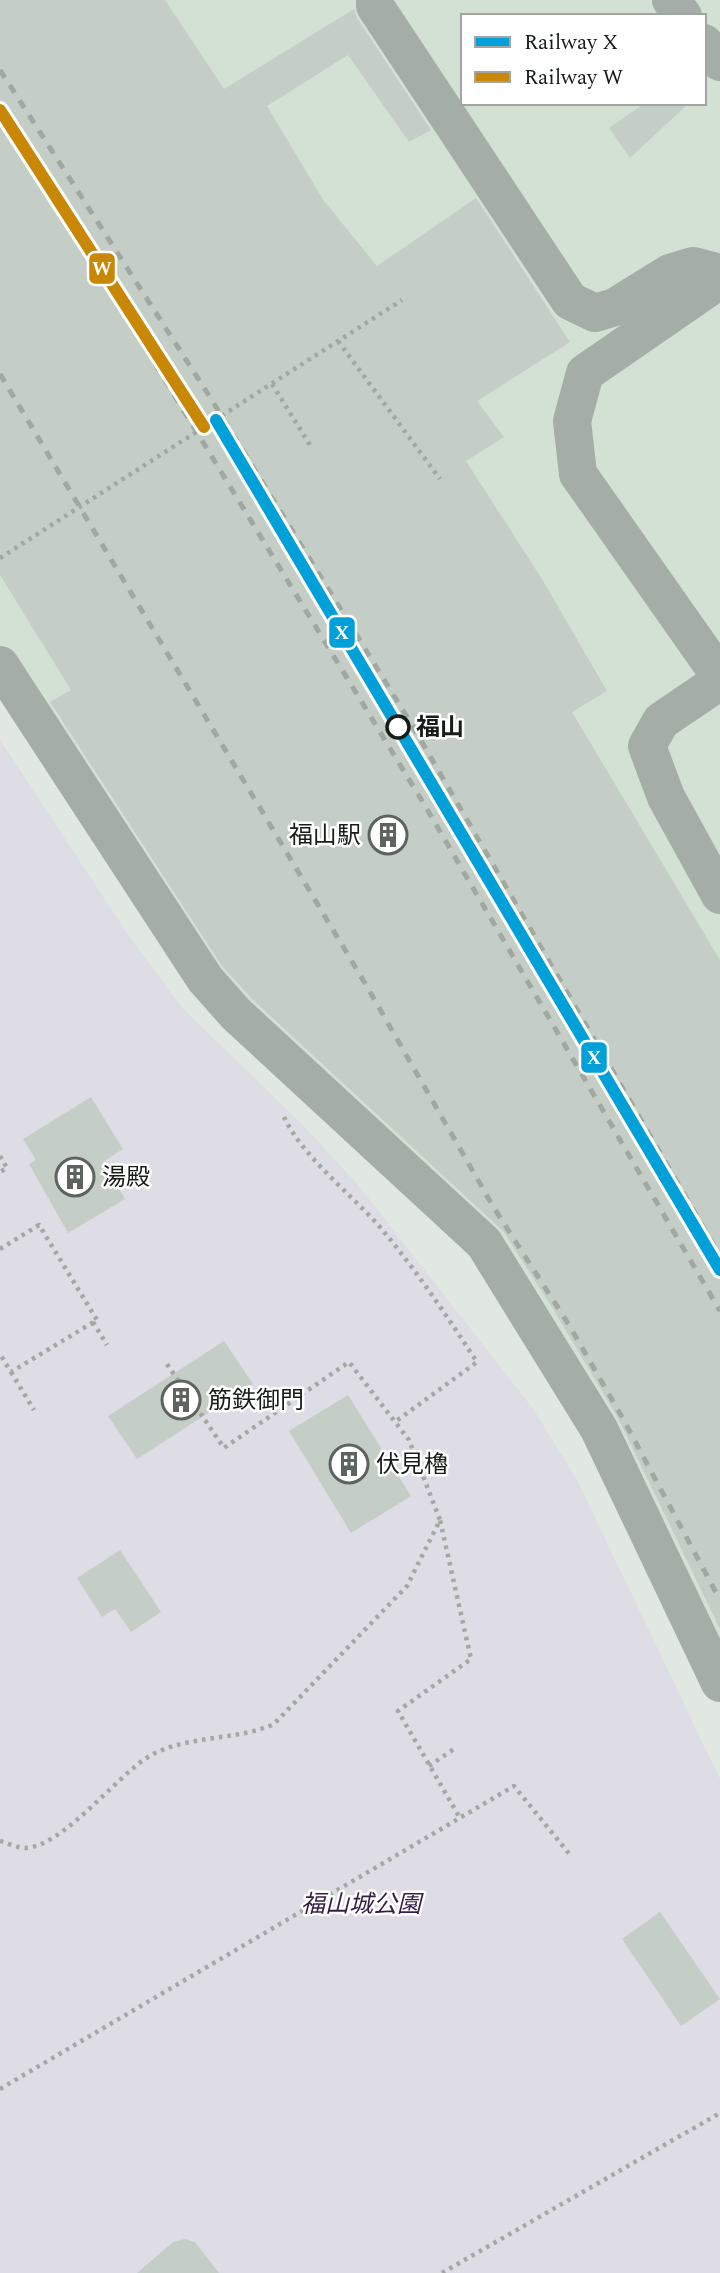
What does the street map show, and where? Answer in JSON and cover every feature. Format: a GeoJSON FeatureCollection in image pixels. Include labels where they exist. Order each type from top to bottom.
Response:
{"type":"FeatureCollection","features":[{"type":"Feature","properties":{"kind":"street"},"geometry":{"type":"LineString","coordinates":[[375,0],[382,17],[570,301],[595,313],[615,307],[670,273],[693,266],[720,273]]}},
{"type":"Feature","properties":{"kind":"street"},"geometry":{"type":"LineString","coordinates":[[706,45],[720,62]]}},
{"type":"Feature","properties":{"kind":"street"},"geometry":{"type":"LineString","coordinates":[[720,280],[585,373],[572,421],[578,474],[720,679],[662,721],[647,746],[666,797],[720,895]]}},
{"type":"Feature","properties":{"kind":"street"},"geometry":{"type":"LineString","coordinates":[[0,665],[205,979],[236,1014],[484,1242],[599,1429],[720,1683]]}},
{"type":"Feature","properties":{"kind":"path"},"geometry":{"type":"LineString","coordinates":[[0,558],[402,300]]}},
{"type":"Feature","properties":{"kind":"path"},"geometry":{"type":"LineString","coordinates":[[338,341],[440,479]]}},
{"type":"Feature","properties":{"kind":"path"},"geometry":{"type":"LineString","coordinates":[[272,384],[310,445]]}},
{"type":"Feature","properties":{"kind":"path"},"geometry":{"type":"LineString","coordinates":[[0,1156],[7,1168],[0,1172]]}},
{"type":"Feature","properties":{"kind":"path"},"geometry":{"type":"LineString","coordinates":[[348,1191],[403,1255],[477,1362],[395,1422]]}},
{"type":"Feature","properties":{"kind":"path"},"geometry":{"type":"LineString","coordinates":[[0,1249],[39,1225],[97,1320],[11,1372]]}},
{"type":"Feature","properties":{"kind":"path"},"geometry":{"type":"LineString","coordinates":[[93,1322],[107,1345]]}},
{"type":"Feature","properties":{"kind":"path"},"geometry":{"type":"LineString","coordinates":[[0,1354],[34,1410]]}},
{"type":"Feature","properties":{"kind":"path"},"geometry":{"type":"LineString","coordinates":[[167,1364],[224,1448],[349,1363],[409,1440],[440,1520],[471,1659],[398,1711],[460,1818]]}},
{"type":"Feature","properties":{"kind":"path"},"geometry":{"type":"LineString","coordinates":[[0,1841],[26,1848],[60,1834],[146,1758],[173,1746],[253,1734],[274,1724],[407,1587],[440,1520]]}},
{"type":"Feature","properties":{"kind":"path"},"geometry":{"type":"LineString","coordinates":[[429,1766],[457,1747]]}},
{"type":"Feature","properties":{"kind":"path"},"geometry":{"type":"LineString","coordinates":[[0,2089],[514,1786],[571,1856]]}},
{"type":"Feature","properties":{"kind":"path"},"geometry":{"type":"LineString","coordinates":[[442,2273],[720,2113]]}},
{"type":"Feature","properties":{"kind":"shaded area","name":"福山駅"},"geometry":{"type":"Polygon","coordinates":[[[0,0],[720,0],[720,1649],[526,1302],[221,1003],[0,669],[0,0]]]}},
{"type":"Feature","properties":{"kind":"green space","name":"福山城公園"},"geometry":{"type":"Polygon","coordinates":[[[0,740],[127,933],[183,1009],[304,1126],[359,1186],[534,1410],[578,1482],[720,1779],[720,2273],[0,2273],[0,740]]]}},
{"type":"Feature","properties":{"kind":"building","name":"福山駅"},"geometry":{"type":"Polygon","coordinates":[[[0,0],[165,0],[224,89],[354,9],[357,18],[431,130],[409,142],[348,55],[267,106],[324,201],[377,266],[476,198],[570,342],[477,401],[504,437],[466,461],[542,579],[607,691],[572,712],[720,960],[720,1629],[618,1418],[503,1231],[252,999],[222,966],[50,702],[71,690],[0,575],[0,0]]]}},
{"type":"Feature","properties":{"kind":"building"},"geometry":{"type":"Polygon","coordinates":[[[642,105],[687,105],[630,158],[609,128],[642,105]]]}},
{"type":"Feature","properties":{"kind":"building","name":"湯殿"},"geometry":{"type":"Polygon","coordinates":[[[91,1097],[123,1149],[103,1162],[125,1199],[68,1233],[29,1164],[36,1160],[23,1139],[91,1097]]]}},
{"type":"Feature","properties":{"kind":"building","name":"筋鉄御門"},"geometry":{"type":"Polygon","coordinates":[[[224,1341],[253,1384],[137,1459],[108,1416],[224,1341]]]}},
{"type":"Feature","properties":{"kind":"building","name":"伏見櫓"},"geometry":{"type":"Polygon","coordinates":[[[348,1395],[411,1496],[351,1533],[289,1431],[348,1395]]]}},
{"type":"Feature","properties":{"kind":"building"},"geometry":{"type":"Polygon","coordinates":[[[120,1550],[161,1612],[131,1632],[115,1609],[102,1617],[77,1578],[120,1550]]]}},
{"type":"Feature","properties":{"kind":"building"},"geometry":{"type":"Polygon","coordinates":[[[660,1912],[720,1999],[681,2026],[622,1939],[660,1912]]]}},
{"type":"Feature","properties":{"kind":"building"},"geometry":{"type":"Polygon","coordinates":[[[185,2239],[195,2242],[219,2273],[137,2273],[173,2242],[185,2239]]]}},
{"type":"Feature","properties":{"kind":"railway"},"geometry":{"type":"LineString","coordinates":[[0,70],[208,394],[412,725],[720,1256]]}},
{"type":"Feature","properties":{"kind":"railway"},"geometry":{"type":"LineString","coordinates":[[0,121],[110,290],[424,804],[720,1311]]}},
{"type":"Feature","properties":{"kind":"railway"},"geometry":{"type":"LineString","coordinates":[[0,374],[366,985],[494,1208],[569,1325],[622,1417],[720,1600]]}},
{"type":"Feature","properties":{"kind":"rail line","name":"W"},"geometry":{"type":"LineString","coordinates":[[0,110],[204,427]]}},
{"type":"Feature","properties":{"kind":"rail line","name":"X"},"geometry":{"type":"LineString","coordinates":[[216,420],[720,1270]]}},
{"type":"Feature","properties":{"kind":"place","name":"福山"},"geometry":{"type":"Point","coordinates":[398,727]}},
{"type":"Feature","properties":{"kind":"place","name":"福山駅"},"geometry":{"type":"Point","coordinates":[388,835]}},
{"type":"Feature","properties":{"kind":"place","name":"湯殿"},"geometry":{"type":"Point","coordinates":[75,1177]}},
{"type":"Feature","properties":{"kind":"place","name":"筋鉄御門"},"geometry":{"type":"Point","coordinates":[181,1400]}},
{"type":"Feature","properties":{"kind":"place","name":"伏見櫓"},"geometry":{"type":"Point","coordinates":[349,1464]}}]}
